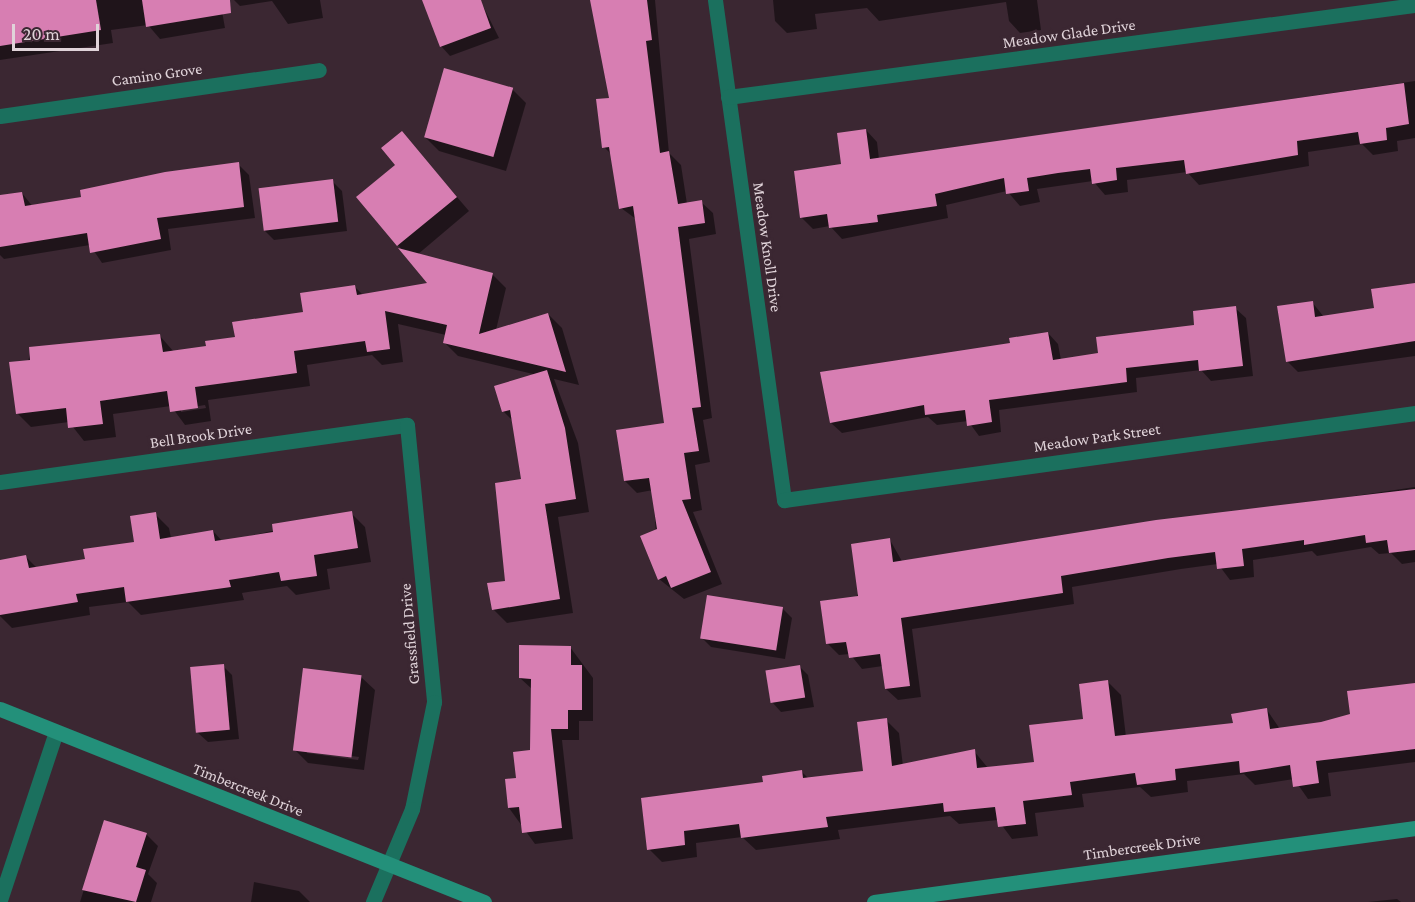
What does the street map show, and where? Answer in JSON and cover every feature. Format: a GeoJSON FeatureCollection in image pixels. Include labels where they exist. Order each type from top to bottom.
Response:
{"type":"FeatureCollection","features":[{"type":"Feature","properties":{"kind":"street","name":"Meadow Knoll Drive"},"geometry":{"type":"LineString","coordinates":[[714,0],[784,500]]}},
{"type":"Feature","properties":{"kind":"street","name":"Meadow Glade Drive"},"geometry":{"type":"LineString","coordinates":[[728,97],[1415,5]]}},
{"type":"Feature","properties":{"kind":"street","name":"Camino Grove"},"geometry":{"type":"LineString","coordinates":[[0,116],[319,70]]}},
{"type":"Feature","properties":{"kind":"street","name":"Meadow Park Street"},"geometry":{"type":"LineString","coordinates":[[784,500],[1415,413]]}},
{"type":"Feature","properties":{"kind":"street","name":"Bell Brook Drive"},"geometry":{"type":"LineString","coordinates":[[0,482],[406,425]]}},
{"type":"Feature","properties":{"kind":"street","name":"Grassfield Drive"},"geometry":{"type":"LineString","coordinates":[[373,902],[424,767],[434,702],[406,425]]}},
{"type":"Feature","properties":{"kind":"street","name":"Timbercreek Drive"},"geometry":{"type":"LineString","coordinates":[[0,709],[388,866],[484,902]]}},
{"type":"Feature","properties":{"kind":"street"},"geometry":{"type":"LineString","coordinates":[[0,900],[56,732]]}},
{"type":"Feature","properties":{"kind":"street","name":"Timbercreek Drive"},"geometry":{"type":"LineString","coordinates":[[874,902],[1415,828]]}},
{"type":"Feature","properties":{"kind":"building"},"geometry":{"type":"Polygon","coordinates":[[[0,0],[96,0],[101,30],[0,46],[0,0]]]}},
{"type":"Feature","properties":{"kind":"building"},"geometry":{"type":"Polygon","coordinates":[[[142,0],[230,0],[231,13],[146,27],[142,0]]]}},
{"type":"Feature","properties":{"kind":"building"},"geometry":{"type":"Polygon","coordinates":[[[422,0],[481,0],[491,28],[440,47],[422,0]]]}},
{"type":"Feature","properties":{"kind":"building"},"geometry":{"type":"Polygon","coordinates":[[[590,0],[647,0],[652,40],[646,41],[660,153],[669,151],[678,204],[702,200],[705,223],[678,227],[701,407],[692,408],[699,451],[684,453],[691,499],[682,500],[711,572],[671,588],[666,576],[658,580],[640,536],[657,529],[649,478],[624,481],[616,430],[664,423],[633,206],[619,209],[609,147],[602,148],[596,99],[609,98],[590,0]]]}},
{"type":"Feature","properties":{"kind":"building"},"geometry":{"type":"Polygon","coordinates":[[[444,68],[513,88],[493,157],[424,137],[444,68]]]}},
{"type":"Feature","properties":{"kind":"building"},"geometry":{"type":"Polygon","coordinates":[[[1404,83],[1409,124],[1386,128],[1387,140],[1360,144],[1358,132],[1297,141],[1298,155],[1186,174],[1184,160],[1116,168],[1117,180],[1092,184],[1090,169],[1058,173],[1027,178],[1029,191],[1006,194],[1004,178],[935,194],[937,206],[877,215],[878,222],[829,228],[827,214],[800,218],[794,171],[841,164],[837,133],[866,129],[870,159],[1404,83]]]}},
{"type":"Feature","properties":{"kind":"building"},"geometry":{"type":"Polygon","coordinates":[[[402,131],[457,197],[397,246],[356,197],[395,165],[381,148],[402,131]]]}},
{"type":"Feature","properties":{"kind":"building"},"geometry":{"type":"Polygon","coordinates":[[[239,162],[244,207],[157,218],[161,239],[90,253],[87,233],[0,247],[0,195],[22,192],[25,206],[81,197],[80,190],[165,172],[239,162]]]}},
{"type":"Feature","properties":{"kind":"building"},"geometry":{"type":"Polygon","coordinates":[[[333,179],[338,222],[264,231],[259,188],[333,179]]]}},
{"type":"Feature","properties":{"kind":"building"},"geometry":{"type":"Polygon","coordinates":[[[398,248],[493,273],[479,334],[548,313],[566,372],[443,343],[447,325],[385,311],[390,349],[367,352],[365,341],[294,351],[297,373],[195,387],[198,408],[170,412],[167,391],[100,401],[103,424],[68,428],[66,408],[16,414],[9,362],[30,360],[29,347],[160,334],[163,352],[206,346],[205,341],[235,337],[232,322],[303,312],[300,293],[355,285],[357,295],[427,283],[398,248]]]}},
{"type":"Feature","properties":{"kind":"building"},"geometry":{"type":"Polygon","coordinates":[[[1415,283],[1415,341],[1286,362],[1277,306],[1313,301],[1315,317],[1374,308],[1371,289],[1415,283]]]}},
{"type":"Feature","properties":{"kind":"building"},"geometry":{"type":"Polygon","coordinates":[[[1236,306],[1243,366],[1199,371],[1198,360],[1126,368],[1127,382],[989,400],[992,422],[967,426],[965,410],[925,415],[924,405],[830,423],[820,372],[1010,343],[1009,338],[1048,332],[1053,360],[1098,353],[1096,337],[1194,325],[1193,311],[1236,306]]]}},
{"type":"Feature","properties":{"kind":"building"},"geometry":{"type":"Polygon","coordinates":[[[547,370],[565,428],[576,499],[545,504],[560,599],[492,610],[487,583],[505,581],[495,483],[521,479],[510,410],[502,412],[494,386],[547,370]]]}},
{"type":"Feature","properties":{"kind":"building"},"geometry":{"type":"Polygon","coordinates":[[[1415,489],[1415,550],[1389,553],[1387,540],[1366,543],[1365,535],[1304,545],[1304,540],[1242,549],[1244,566],[1217,569],[1215,552],[1168,558],[1061,576],[1063,593],[901,618],[910,686],[885,689],[880,654],[849,658],[846,642],[826,644],[820,601],[858,596],[851,544],[890,538],[893,562],[1156,520],[1415,489]]]}},
{"type":"Feature","properties":{"kind":"building"},"geometry":{"type":"Polygon","coordinates":[[[352,511],[358,548],[314,555],[317,576],[281,581],[279,572],[229,580],[231,587],[126,602],[124,587],[76,594],[78,602],[0,615],[0,560],[26,555],[29,568],[85,559],[83,549],[134,542],[130,516],[156,512],[160,539],[213,530],[215,541],[273,532],[272,524],[352,511]]]}},
{"type":"Feature","properties":{"kind":"building"},"geometry":{"type":"Polygon","coordinates":[[[707,595],[783,607],[776,651],[700,638],[707,595]]]}},
{"type":"Feature","properties":{"kind":"building"},"geometry":{"type":"Polygon","coordinates":[[[519,645],[571,646],[571,665],[582,665],[582,710],[568,710],[568,729],[551,729],[562,828],[522,833],[519,807],[508,808],[505,779],[516,778],[513,752],[530,750],[531,679],[519,678],[519,645]]]}},
{"type":"Feature","properties":{"kind":"building"},"geometry":{"type":"Polygon","coordinates":[[[224,664],[230,730],[196,733],[190,667],[224,664]]]}},
{"type":"Feature","properties":{"kind":"building"},"geometry":{"type":"Polygon","coordinates":[[[800,665],[805,698],[771,703],[765,670],[800,665]]]}},
{"type":"Feature","properties":{"kind":"building"},"geometry":{"type":"Polygon","coordinates":[[[303,668],[362,675],[351,758],[293,750],[303,668]]]}},
{"type":"Feature","properties":{"kind":"building"},"geometry":{"type":"Polygon","coordinates":[[[1108,680],[1115,736],[1233,723],[1231,714],[1267,708],[1270,729],[1321,722],[1350,714],[1347,691],[1415,683],[1415,749],[1316,761],[1319,783],[1293,787],[1290,765],[1240,773],[1239,761],[1175,769],[1176,780],[1137,785],[1135,773],[1070,782],[1072,795],[1023,801],[1026,824],[998,827],[995,807],[944,812],[943,803],[826,817],[828,827],[741,838],[739,824],[684,831],[685,845],[647,850],[641,798],[763,782],[762,776],[802,770],[803,778],[863,771],[857,722],[887,718],[892,766],[975,749],[977,768],[1034,762],[1029,725],[1083,719],[1079,684],[1108,680]]]}},
{"type":"Feature","properties":{"kind":"building"},"geometry":{"type":"Polygon","coordinates":[[[104,820],[147,833],[136,867],[146,870],[136,902],[82,890],[104,820]]]}}]}
